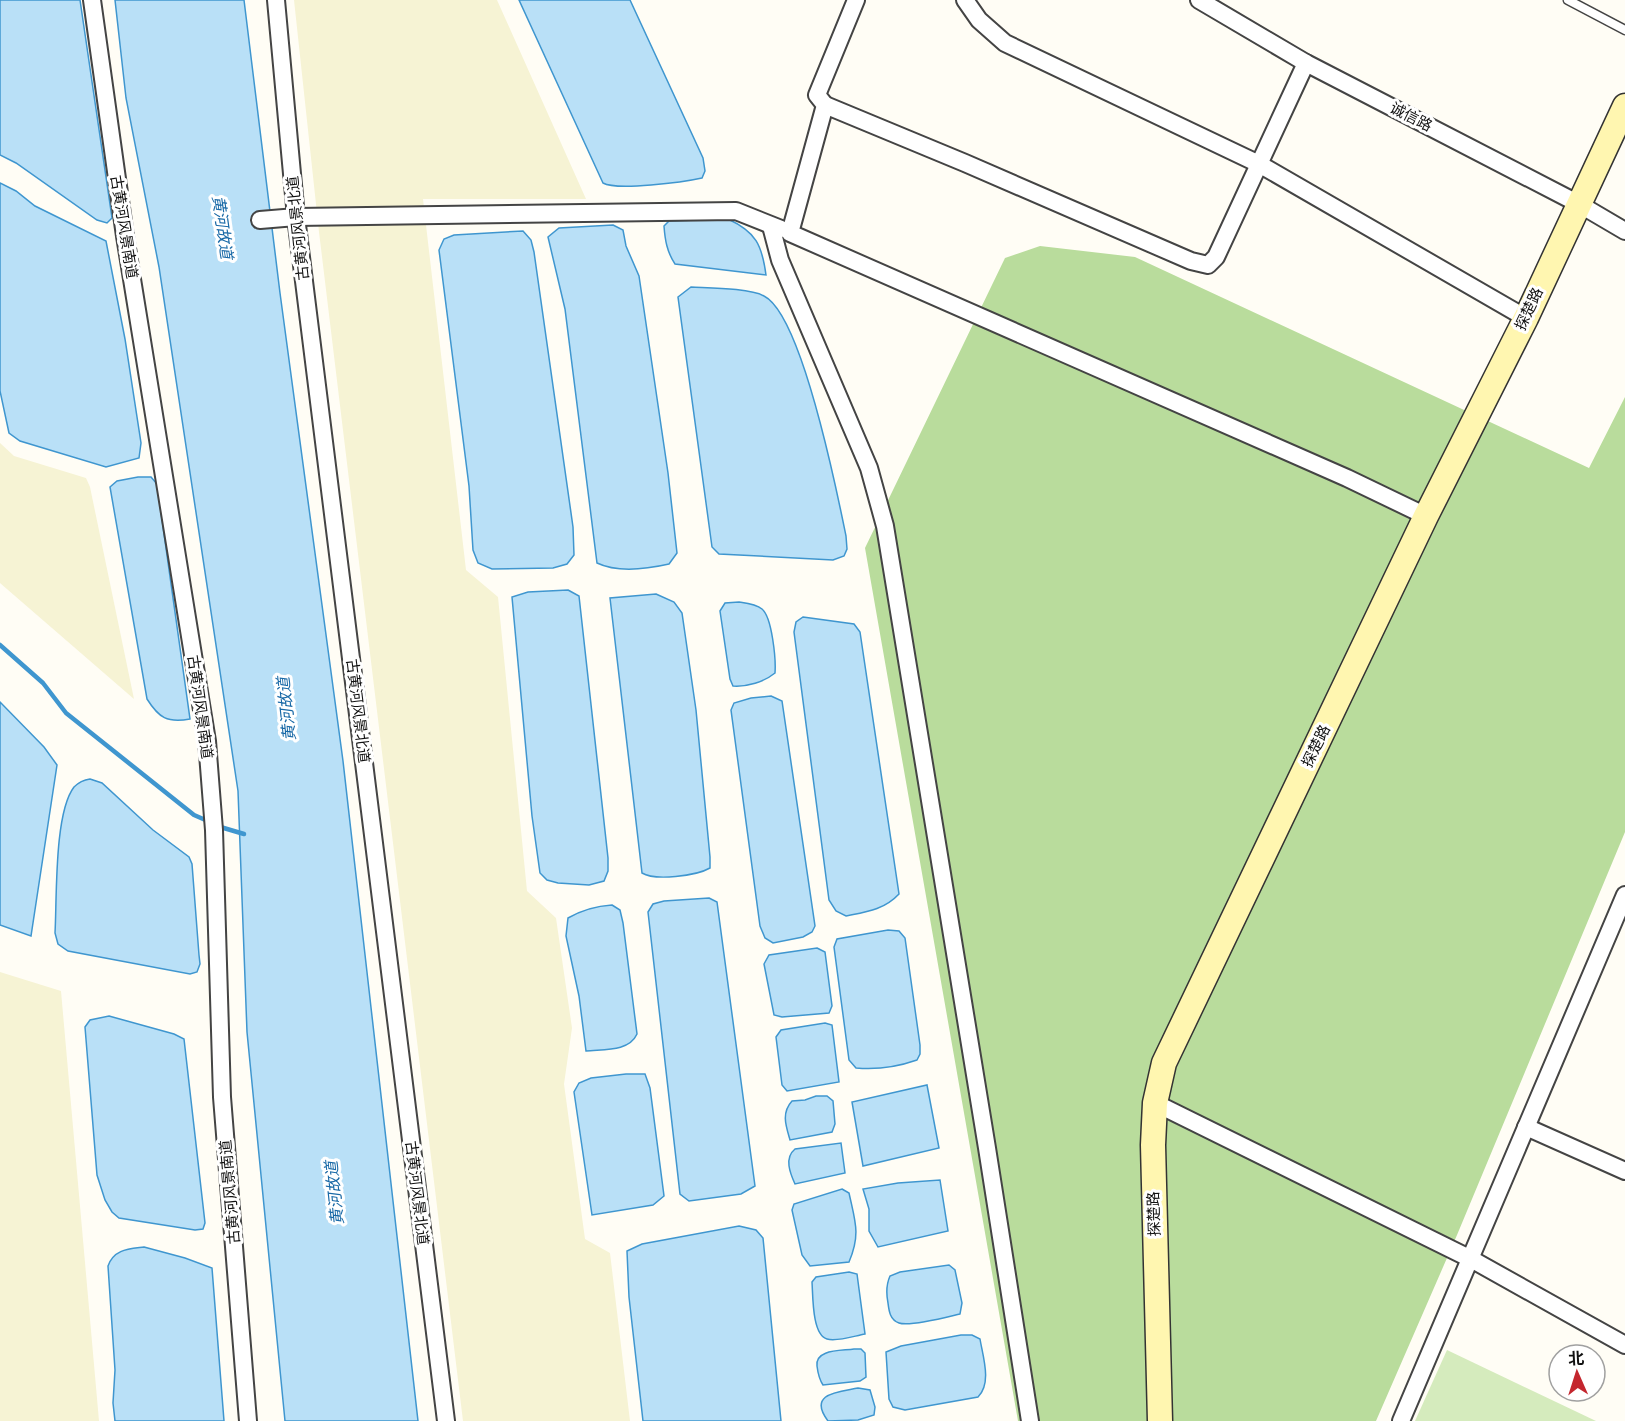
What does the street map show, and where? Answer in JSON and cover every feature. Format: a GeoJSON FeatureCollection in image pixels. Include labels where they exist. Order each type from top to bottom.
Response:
{"type":"FeatureCollection","features":[{"type":"Feature","properties":{"kind":"main road","name":"探楚路"},"geometry":{"type":"LineString","coordinates":[[1160,1421],[1153,1145],[1155,1103],[1164,1063],[1426,516],[1526,318],[1625,106]]}},
{"type":"Feature","properties":{"kind":"street","name":"古黄河风景南道"},"geometry":{"type":"LineString","coordinates":[[92,0],[125,236],[207,741],[214,824],[222,1097],[248,1421]]}},
{"type":"Feature","properties":{"kind":"street","name":"古黄河风景北道"},"geometry":{"type":"LineString","coordinates":[[276,0],[296,217],[446,1421]]}},
{"type":"Feature","properties":{"kind":"street"},"geometry":{"type":"LineString","coordinates":[[856,0],[817,95],[825,105],[1191,261],[1208,265],[1216,257],[1306,63]]}},
{"type":"Feature","properties":{"kind":"street"},"geometry":{"type":"LineString","coordinates":[[965,0],[979,20],[1005,43],[1259,164],[1526,318]]}},
{"type":"Feature","properties":{"kind":"street","name":"诚信路"},"geometry":{"type":"LineString","coordinates":[[1199,0],[1306,63],[1579,204],[1625,231]]}},
{"type":"Feature","properties":{"kind":"street"},"geometry":{"type":"LineString","coordinates":[[790,233],[825,105]]}},
{"type":"Feature","properties":{"kind":"street"},"geometry":{"type":"LineString","coordinates":[[260,220],[296,217],[736,211],[1347,478],[1426,516]]}},
{"type":"Feature","properties":{"kind":"street"},"geometry":{"type":"LineString","coordinates":[[771,226],[780,260],[869,468],[885,526],[1030,1421]]}},
{"type":"Feature","properties":{"kind":"street"},"geometry":{"type":"LineString","coordinates":[[1401,1421],[1625,895]]}},
{"type":"Feature","properties":{"kind":"street"},"geometry":{"type":"LineString","coordinates":[[1155,1103],[1471,1259],[1625,1345]]}},
{"type":"Feature","properties":{"kind":"street"},"geometry":{"type":"LineString","coordinates":[[1526,1127],[1625,1171]]}},
{"type":"Feature","properties":{"kind":"lane"},"geometry":{"type":"LineString","coordinates":[[1568,0],[1625,30]]}},
{"type":"Feature","properties":{"kind":"shaded area"},"geometry":{"type":"Polygon","coordinates":[[[294,0],[497,0],[586,199],[423,199],[466,570],[498,597],[527,891],[556,918],[572,1028],[564,1084],[585,1239],[610,1253],[630,1421],[463,1421],[319,232],[294,0]]]}},
{"type":"Feature","properties":{"kind":"shaded area"},"geometry":{"type":"Polygon","coordinates":[[[0,443],[14,456],[86,478],[90,487],[134,699],[0,583],[0,443]]]}},
{"type":"Feature","properties":{"kind":"shaded area"},"geometry":{"type":"Polygon","coordinates":[[[0,972],[61,991],[99,1421],[0,1421],[0,972]]]}},
{"type":"Feature","properties":{"kind":"green space"},"geometry":{"type":"Polygon","coordinates":[[[1040,246],[1135,257],[1589,468],[1625,397],[1625,832],[1457,1235],[1376,1421],[1018,1421],[865,548],[1005,258],[1040,246]]]}},
{"type":"Feature","properties":{"kind":"green space"},"geometry":{"type":"Polygon","coordinates":[[[1447,1350],[1547,1398],[1547,1403],[1558,1403],[1596,1421],[1415,1421],[1447,1350]]]}},
{"type":"Feature","properties":{"kind":"water"},"geometry":{"type":"Polygon","coordinates":[[[0,0],[80,0],[112,218],[107,223],[97,220],[16,163],[0,155],[0,0]]]}},
{"type":"Feature","properties":{"kind":"water","name":"黄河故道"},"geometry":{"type":"Polygon","coordinates":[[[115,0],[244,0],[280,293],[343,761],[418,1421],[285,1421],[247,1032],[238,791],[159,267],[126,98],[115,0]]]}},
{"type":"Feature","properties":{"kind":"water"},"geometry":{"type":"Polygon","coordinates":[[[519,0],[630,0],[703,158],[705,171],[702,178],[636,186],[603,183],[519,0]]]}},
{"type":"Feature","properties":{"kind":"water"},"geometry":{"type":"Polygon","coordinates":[[[0,183],[16,191],[35,206],[106,241],[125,339],[141,443],[139,458],[106,467],[20,441],[9,433],[0,391],[0,183]]]}},
{"type":"Feature","properties":{"kind":"water"},"geometry":{"type":"Polygon","coordinates":[[[728,219],[745,229],[756,241],[760,248],[766,275],[675,264],[668,250],[665,236],[664,226],[669,221],[728,219]]]}},
{"type":"Feature","properties":{"kind":"water"},"geometry":{"type":"Polygon","coordinates":[[[613,225],[623,230],[626,246],[639,276],[668,473],[677,553],[669,564],[642,569],[614,568],[597,563],[565,309],[548,237],[559,228],[613,225]]]}},
{"type":"Feature","properties":{"kind":"water"},"geometry":{"type":"Polygon","coordinates":[[[523,231],[531,240],[534,252],[573,527],[574,555],[567,564],[553,568],[492,569],[478,563],[473,550],[469,486],[439,250],[444,239],[454,235],[523,231]]]}},
{"type":"Feature","properties":{"kind":"water"},"geometry":{"type":"Polygon","coordinates":[[[691,287],[758,293],[778,310],[792,335],[816,407],[846,536],[847,549],[844,556],[833,560],[719,554],[712,547],[678,297],[691,287]]]}},
{"type":"Feature","properties":{"kind":"water"},"geometry":{"type":"Polygon","coordinates":[[[151,477],[157,484],[190,719],[164,718],[147,699],[110,487],[117,481],[151,477]]]}},
{"type":"Feature","properties":{"kind":"water"},"geometry":{"type":"Polygon","coordinates":[[[568,590],[579,596],[608,858],[608,871],[604,881],[589,885],[558,883],[547,880],[540,873],[532,816],[512,597],[528,592],[568,590]]]}},
{"type":"Feature","properties":{"kind":"water"},"geometry":{"type":"Polygon","coordinates":[[[656,594],[674,602],[682,613],[696,710],[710,857],[710,868],[704,871],[666,877],[642,873],[610,598],[656,594]]]}},
{"type":"Feature","properties":{"kind":"water"},"geometry":{"type":"Polygon","coordinates":[[[739,602],[757,606],[765,613],[773,639],[775,673],[755,683],[733,686],[720,611],[725,603],[739,602]]]}},
{"type":"Feature","properties":{"kind":"water"},"geometry":{"type":"Polygon","coordinates":[[[803,617],[854,624],[860,632],[899,894],[881,907],[846,916],[836,911],[829,900],[794,632],[796,622],[803,617]]]}},
{"type":"Feature","properties":{"kind":"water"},"geometry":{"type":"Polygon","coordinates":[[[771,696],[782,701],[815,926],[812,932],[803,937],[773,943],[765,938],[760,926],[731,710],[734,703],[771,696]]]}},
{"type":"Feature","properties":{"kind":"water"},"geometry":{"type":"Polygon","coordinates":[[[0,702],[44,747],[57,765],[31,936],[0,925],[0,702]]]}},
{"type":"Feature","properties":{"kind":"water"},"geometry":{"type":"Polygon","coordinates":[[[90,779],[102,783],[153,830],[189,857],[192,864],[200,964],[197,972],[190,974],[68,951],[58,944],[55,933],[57,879],[63,816],[74,787],[90,779]]]}},
{"type":"Feature","properties":{"kind":"water"},"geometry":{"type":"Polygon","coordinates":[[[709,898],[717,902],[755,1186],[741,1194],[689,1201],[680,1194],[648,912],[653,904],[664,901],[709,898]]]}},
{"type":"Feature","properties":{"kind":"water"},"geometry":{"type":"Polygon","coordinates":[[[612,905],[620,910],[623,923],[637,1034],[633,1040],[622,1047],[586,1051],[579,996],[566,936],[568,918],[589,909],[612,905]]]}},
{"type":"Feature","properties":{"kind":"water"},"geometry":{"type":"Polygon","coordinates":[[[888,930],[899,931],[905,938],[920,1054],[917,1060],[895,1066],[872,1069],[856,1068],[849,1060],[834,947],[837,939],[888,930]]]}},
{"type":"Feature","properties":{"kind":"water"},"geometry":{"type":"Polygon","coordinates":[[[817,948],[825,952],[832,1006],[829,1013],[782,1017],[774,1015],[764,964],[769,955],[817,948]]]}},
{"type":"Feature","properties":{"kind":"water"},"geometry":{"type":"Polygon","coordinates":[[[109,1016],[174,1034],[184,1039],[205,1223],[203,1229],[195,1230],[119,1218],[112,1212],[105,1200],[97,1175],[85,1027],[90,1020],[109,1016]]]}},
{"type":"Feature","properties":{"kind":"water"},"geometry":{"type":"Polygon","coordinates":[[[825,1023],[832,1025],[839,1082],[787,1091],[782,1085],[776,1037],[781,1030],[825,1023]]]}},
{"type":"Feature","properties":{"kind":"water"},"geometry":{"type":"Polygon","coordinates":[[[645,1074],[650,1088],[664,1196],[653,1205],[592,1215],[574,1092],[579,1083],[591,1078],[645,1074]]]}},
{"type":"Feature","properties":{"kind":"water"},"geometry":{"type":"Polygon","coordinates":[[[927,1085],[939,1148],[863,1166],[852,1102],[927,1085]]]}},
{"type":"Feature","properties":{"kind":"water"},"geometry":{"type":"Polygon","coordinates":[[[827,1096],[833,1101],[835,1124],[832,1132],[790,1140],[785,1120],[786,1110],[792,1101],[827,1096]]]}},
{"type":"Feature","properties":{"kind":"water"},"geometry":{"type":"Polygon","coordinates":[[[841,1143],[845,1173],[795,1184],[789,1161],[795,1149],[841,1143]]]}},
{"type":"Feature","properties":{"kind":"water"},"geometry":{"type":"Polygon","coordinates":[[[940,1180],[948,1231],[878,1247],[869,1231],[869,1209],[863,1189],[898,1183],[940,1180]]]}},
{"type":"Feature","properties":{"kind":"water"},"geometry":{"type":"Polygon","coordinates":[[[842,1189],[849,1193],[856,1228],[855,1243],[849,1262],[810,1266],[802,1255],[792,1210],[794,1204],[842,1189]]]}},
{"type":"Feature","properties":{"kind":"water"},"geometry":{"type":"Polygon","coordinates":[[[739,1226],[756,1230],[763,1238],[781,1421],[643,1421],[629,1297],[627,1251],[642,1244],[739,1226]]]}},
{"type":"Feature","properties":{"kind":"water"},"geometry":{"type":"Polygon","coordinates":[[[144,1247],[212,1268],[224,1421],[115,1421],[113,1403],[115,1370],[108,1266],[118,1253],[144,1247]]]}},
{"type":"Feature","properties":{"kind":"water"},"geometry":{"type":"Polygon","coordinates":[[[949,1265],[955,1270],[962,1303],[960,1314],[911,1324],[894,1320],[887,1296],[890,1276],[900,1272],[949,1265]]]}},
{"type":"Feature","properties":{"kind":"water"},"geometry":{"type":"Polygon","coordinates":[[[849,1272],[857,1274],[865,1334],[841,1339],[827,1339],[822,1336],[816,1323],[812,1282],[816,1277],[849,1272]]]}},
{"type":"Feature","properties":{"kind":"water"},"geometry":{"type":"Polygon","coordinates":[[[972,1335],[980,1339],[986,1377],[985,1385],[978,1397],[905,1410],[893,1407],[889,1399],[886,1352],[901,1346],[972,1335]]]}},
{"type":"Feature","properties":{"kind":"water"},"geometry":{"type":"Polygon","coordinates":[[[861,1349],[865,1353],[866,1377],[860,1381],[823,1385],[817,1366],[820,1356],[830,1352],[861,1349]]]}},
{"type":"Feature","properties":{"kind":"water"},"geometry":{"type":"Polygon","coordinates":[[[858,1388],[870,1390],[875,1407],[874,1415],[858,1420],[828,1421],[822,1412],[823,1399],[835,1393],[858,1388]]]}},
{"type":"Feature","properties":{"kind":"waterway"},"geometry":{"type":"LineString","coordinates":[[0,645],[43,683],[66,713],[194,815],[210,822]]}},
{"type":"Feature","properties":{"kind":"waterway"},"geometry":{"type":"LineString","coordinates":[[217,826],[244,834]]}}]}
